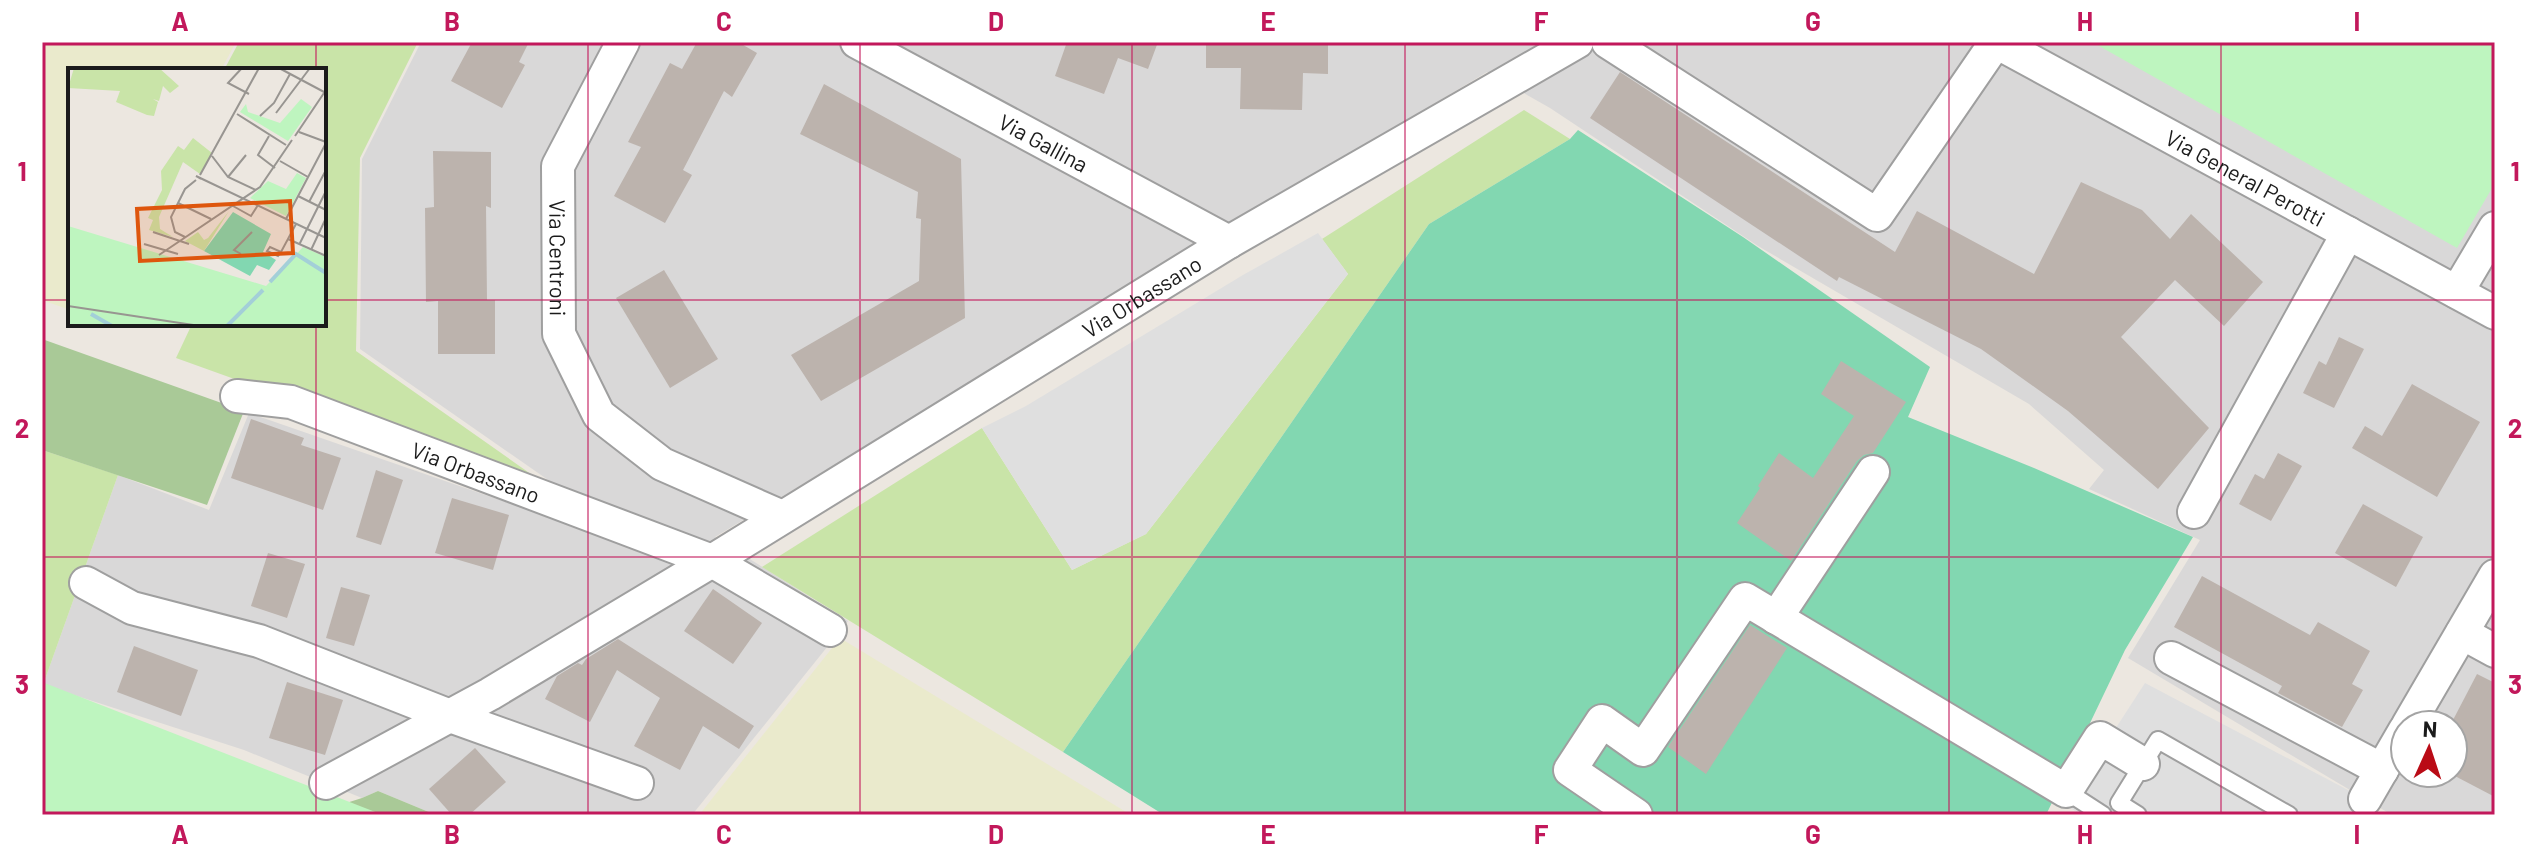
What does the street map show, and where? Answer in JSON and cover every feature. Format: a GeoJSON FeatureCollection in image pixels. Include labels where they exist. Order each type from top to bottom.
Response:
{"type":"FeatureCollection","features":[{"type":"Feature","properties":{"kind":"street","name":"Via Centroni"},"geometry":{"type":"LineString","coordinates":[[623,42],[558,166],[559,334],[599,415],[662,464],[782,517]]}},
{"type":"Feature","properties":{"kind":"street","name":"Via Gallina"},"geometry":{"type":"LineString","coordinates":[[857,42],[1229,242]]}},
{"type":"Feature","properties":{"kind":"street","name":"Via Orbassano"},"geometry":{"type":"LineString","coordinates":[[326,783],[450,716],[712,561],[1229,242],[1577,42]]}},
{"type":"Feature","properties":{"kind":"street","name":"Via General Perotti"},"geometry":{"type":"LineString","coordinates":[[1608,42],[1877,215],[1996,42],[2495,313]]}},
{"type":"Feature","properties":{"kind":"street"},"geometry":{"type":"LineString","coordinates":[[2457,292],[2495,228]]}},
{"type":"Feature","properties":{"kind":"street"},"geometry":{"type":"LineString","coordinates":[[2194,512],[2348,233]]}},
{"type":"Feature","properties":{"kind":"street","name":"Via Orbassano"},"geometry":{"type":"LineString","coordinates":[[237,396],[291,402],[712,561]]}},
{"type":"Feature","properties":{"kind":"street"},"geometry":{"type":"LineString","coordinates":[[1776,618],[1873,472]]}},
{"type":"Feature","properties":{"kind":"street"},"geometry":{"type":"LineString","coordinates":[[712,561],[830,630]]}},
{"type":"Feature","properties":{"kind":"street"},"geometry":{"type":"LineString","coordinates":[[2417,709],[2495,576]]}},
{"type":"Feature","properties":{"kind":"street"},"geometry":{"type":"LineString","coordinates":[[86,583],[132,608],[259,641],[450,716],[637,783]]}},
{"type":"Feature","properties":{"kind":"street"},"geometry":{"type":"LineString","coordinates":[[1636,815],[1570,770],[1602,721],[1643,750],[1745,599],[2066,791],[2100,738],[2143,764]]}},
{"type":"Feature","properties":{"kind":"street"},"geometry":{"type":"LineString","coordinates":[[2462,633],[2495,651]]}},
{"type":"Feature","properties":{"kind":"street"},"geometry":{"type":"LineString","coordinates":[[2171,658],[2382,770]]}},
{"type":"Feature","properties":{"kind":"street"},"geometry":{"type":"LineString","coordinates":[[2359,807],[2389,758]]}},
{"type":"Feature","properties":{"kind":"lane"},"geometry":{"type":"LineString","coordinates":[[2138,815],[2114,809],[2158,740],[2289,815]]}},
{"type":"Feature","properties":{"kind":"lane"},"geometry":{"type":"LineString","coordinates":[[2066,791],[2103,815]]}},
{"type":"Feature","properties":{"kind":"shaded area"},"geometry":{"type":"Polygon","coordinates":[[[421,42],[2495,42],[2495,815],[2392,815],[2128,658],[2200,540],[2089,489],[2104,470],[2029,404],[1758,246],[1550,108],[1487,72],[715,537],[848,621],[692,815],[436,815],[378,791],[362,798],[244,750],[43,685],[118,475],[209,510],[249,413],[653,553],[360,349],[362,159],[421,42]]]}},
{"type":"Feature","properties":{"kind":"shaded area"},"geometry":{"type":"Polygon","coordinates":[[[1318,233],[1348,274],[1146,534],[1072,570],[982,428],[1026,406],[1318,233]]]}},
{"type":"Feature","properties":{"kind":"shaded area"},"geometry":{"type":"Polygon","coordinates":[[[2145,683],[2365,799],[2353,815],[2081,815],[2066,805],[2145,683]]]}},
{"type":"Feature","properties":{"kind":"green space"},"geometry":{"type":"Polygon","coordinates":[[[42,42],[236,42],[222,68],[68,68],[68,309],[42,300],[42,42]]]}},
{"type":"Feature","properties":{"kind":"green space"},"geometry":{"type":"Polygon","coordinates":[[[239,42],[418,42],[360,158],[356,351],[565,498],[176,358],[191,326],[326,326],[326,68],[225,68],[239,42]]]}},
{"type":"Feature","properties":{"kind":"green space"},"geometry":{"type":"Polygon","coordinates":[[[2092,42],[2495,42],[2495,183],[2457,248],[2092,42]]]}},
{"type":"Feature","properties":{"kind":"green space"},"geometry":{"type":"Polygon","coordinates":[[[1524,110],[1570,139],[1429,224],[1063,752],[762,567],[982,428],[1072,570],[1146,534],[1348,274],[1322,239],[1524,110]]]}},
{"type":"Feature","properties":{"kind":"green space"},"geometry":{"type":"Polygon","coordinates":[[[1578,130],[1743,237],[1930,367],[1908,417],[2193,537],[2125,650],[2046,815],[1164,815],[1063,752],[1429,224],[1570,139],[1578,130]]]}},
{"type":"Feature","properties":{"kind":"green space"},"geometry":{"type":"Polygon","coordinates":[[[42,339],[244,411],[207,505],[42,450],[42,339]]]}},
{"type":"Feature","properties":{"kind":"green space"},"geometry":{"type":"Polygon","coordinates":[[[42,450],[118,475],[43,685],[42,685],[42,450]]]}},
{"type":"Feature","properties":{"kind":"green space"},"geometry":{"type":"Polygon","coordinates":[[[840,638],[1131,815],[699,815],[840,638]]]}},
{"type":"Feature","properties":{"kind":"green space"},"geometry":{"type":"Polygon","coordinates":[[[42,682],[383,815],[42,815],[42,682]]]}},
{"type":"Feature","properties":{"kind":"green space"},"geometry":{"type":"Polygon","coordinates":[[[378,791],[436,815],[316,815],[321,811],[378,791]]]}},
{"type":"Feature","properties":{"kind":"building"},"geometry":{"type":"Polygon","coordinates":[[[472,42],[529,42],[519,62],[525,65],[502,108],[451,81],[472,42]]]}},
{"type":"Feature","properties":{"kind":"building"},"geometry":{"type":"Polygon","coordinates":[[[697,42],[738,42],[757,53],[732,97],[724,91],[683,170],[692,175],[665,223],[614,196],[641,147],[628,142],[670,63],[682,69],[697,42]]]}},
{"type":"Feature","properties":{"kind":"building"},"geometry":{"type":"Polygon","coordinates":[[[1067,42],[1158,42],[1148,69],[1118,58],[1104,94],[1055,76],[1067,42]]]}},
{"type":"Feature","properties":{"kind":"building"},"geometry":{"type":"Polygon","coordinates":[[[1206,42],[1328,42],[1328,74],[1303,73],[1302,110],[1240,109],[1241,68],[1206,68],[1206,42]]]}},
{"type":"Feature","properties":{"kind":"building"},"geometry":{"type":"Polygon","coordinates":[[[1620,72],[1895,252],[1917,211],[2034,274],[2081,182],[2142,210],[2170,239],[2191,214],[2263,282],[2224,326],[2175,280],[2121,337],[2209,428],[2158,489],[2068,411],[1981,349],[1839,277],[1837,281],[1590,118],[1620,72]]]}},
{"type":"Feature","properties":{"kind":"building"},"geometry":{"type":"Polygon","coordinates":[[[824,84],[961,159],[965,318],[821,401],[791,355],[919,281],[921,219],[916,218],[918,192],[800,134],[824,84]]]}},
{"type":"Feature","properties":{"kind":"building"},"geometry":{"type":"Polygon","coordinates":[[[433,151],[491,152],[491,208],[486,206],[487,300],[495,300],[495,354],[438,354],[438,301],[426,302],[425,208],[434,207],[433,151]]]}},
{"type":"Feature","properties":{"kind":"building"},"geometry":{"type":"Polygon","coordinates":[[[664,270],[718,359],[670,388],[616,298],[664,270]]]}},
{"type":"Feature","properties":{"kind":"building"},"geometry":{"type":"Polygon","coordinates":[[[2339,337],[2364,349],[2334,408],[2303,393],[2319,361],[2326,365],[2339,337]]]}},
{"type":"Feature","properties":{"kind":"building"},"geometry":{"type":"Polygon","coordinates":[[[1841,361],[1906,402],[1873,453],[1857,461],[1791,561],[1737,523],[1779,453],[1813,478],[1854,416],[1821,394],[1841,361]]]}},
{"type":"Feature","properties":{"kind":"building"},"geometry":{"type":"Polygon","coordinates":[[[2412,384],[2480,422],[2437,497],[2352,448],[2365,426],[2382,436],[2412,384]]]}},
{"type":"Feature","properties":{"kind":"building"},"geometry":{"type":"Polygon","coordinates":[[[251,419],[304,438],[301,445],[341,458],[323,510],[231,478],[251,419]]]}},
{"type":"Feature","properties":{"kind":"building"},"geometry":{"type":"Polygon","coordinates":[[[2278,453],[2302,466],[2271,521],[2239,504],[2255,474],[2264,479],[2278,453]]]}},
{"type":"Feature","properties":{"kind":"building"},"geometry":{"type":"Polygon","coordinates":[[[376,470],[403,480],[381,545],[356,537],[376,470]]]}},
{"type":"Feature","properties":{"kind":"building"},"geometry":{"type":"Polygon","coordinates":[[[452,498],[509,515],[493,570],[435,553],[452,498]]]}},
{"type":"Feature","properties":{"kind":"building"},"geometry":{"type":"Polygon","coordinates":[[[2363,504],[2423,537],[2396,587],[2335,553],[2363,504]]]}},
{"type":"Feature","properties":{"kind":"building"},"geometry":{"type":"Polygon","coordinates":[[[268,553],[305,564],[287,618],[251,606],[268,553]]]}},
{"type":"Feature","properties":{"kind":"building"},"geometry":{"type":"Polygon","coordinates":[[[2202,576],[2310,635],[2318,622],[2370,651],[2352,684],[2363,690],[2342,727],[2278,693],[2282,686],[2174,627],[2202,576]]]}},
{"type":"Feature","properties":{"kind":"building"},"geometry":{"type":"Polygon","coordinates":[[[341,587],[370,595],[354,646],[326,638],[341,587]]]}},
{"type":"Feature","properties":{"kind":"building"},"geometry":{"type":"Polygon","coordinates":[[[713,589],[762,623],[733,664],[684,631],[713,589]]]}},
{"type":"Feature","properties":{"kind":"building"},"geometry":{"type":"Polygon","coordinates":[[[1750,625],[1787,648],[1706,774],[1668,747],[1750,625]]]}},
{"type":"Feature","properties":{"kind":"building"},"geometry":{"type":"Polygon","coordinates":[[[618,639],[754,726],[739,749],[703,726],[680,770],[634,746],[660,698],[617,670],[590,722],[545,699],[557,676],[578,663],[582,665],[586,659],[618,639]]]}},
{"type":"Feature","properties":{"kind":"building"},"geometry":{"type":"Polygon","coordinates":[[[134,646],[198,670],[181,716],[117,692],[134,646]]]}},
{"type":"Feature","properties":{"kind":"building"},"geometry":{"type":"Polygon","coordinates":[[[2477,674],[2495,683],[2495,797],[2469,783],[2469,709],[2459,709],[2477,674]]]}},
{"type":"Feature","properties":{"kind":"building"},"geometry":{"type":"Polygon","coordinates":[[[287,682],[343,700],[325,755],[269,738],[287,682]]]}},
{"type":"Feature","properties":{"kind":"building"},"geometry":{"type":"Polygon","coordinates":[[[475,748],[506,782],[469,815],[452,815],[429,789],[475,748]]]}}]}
